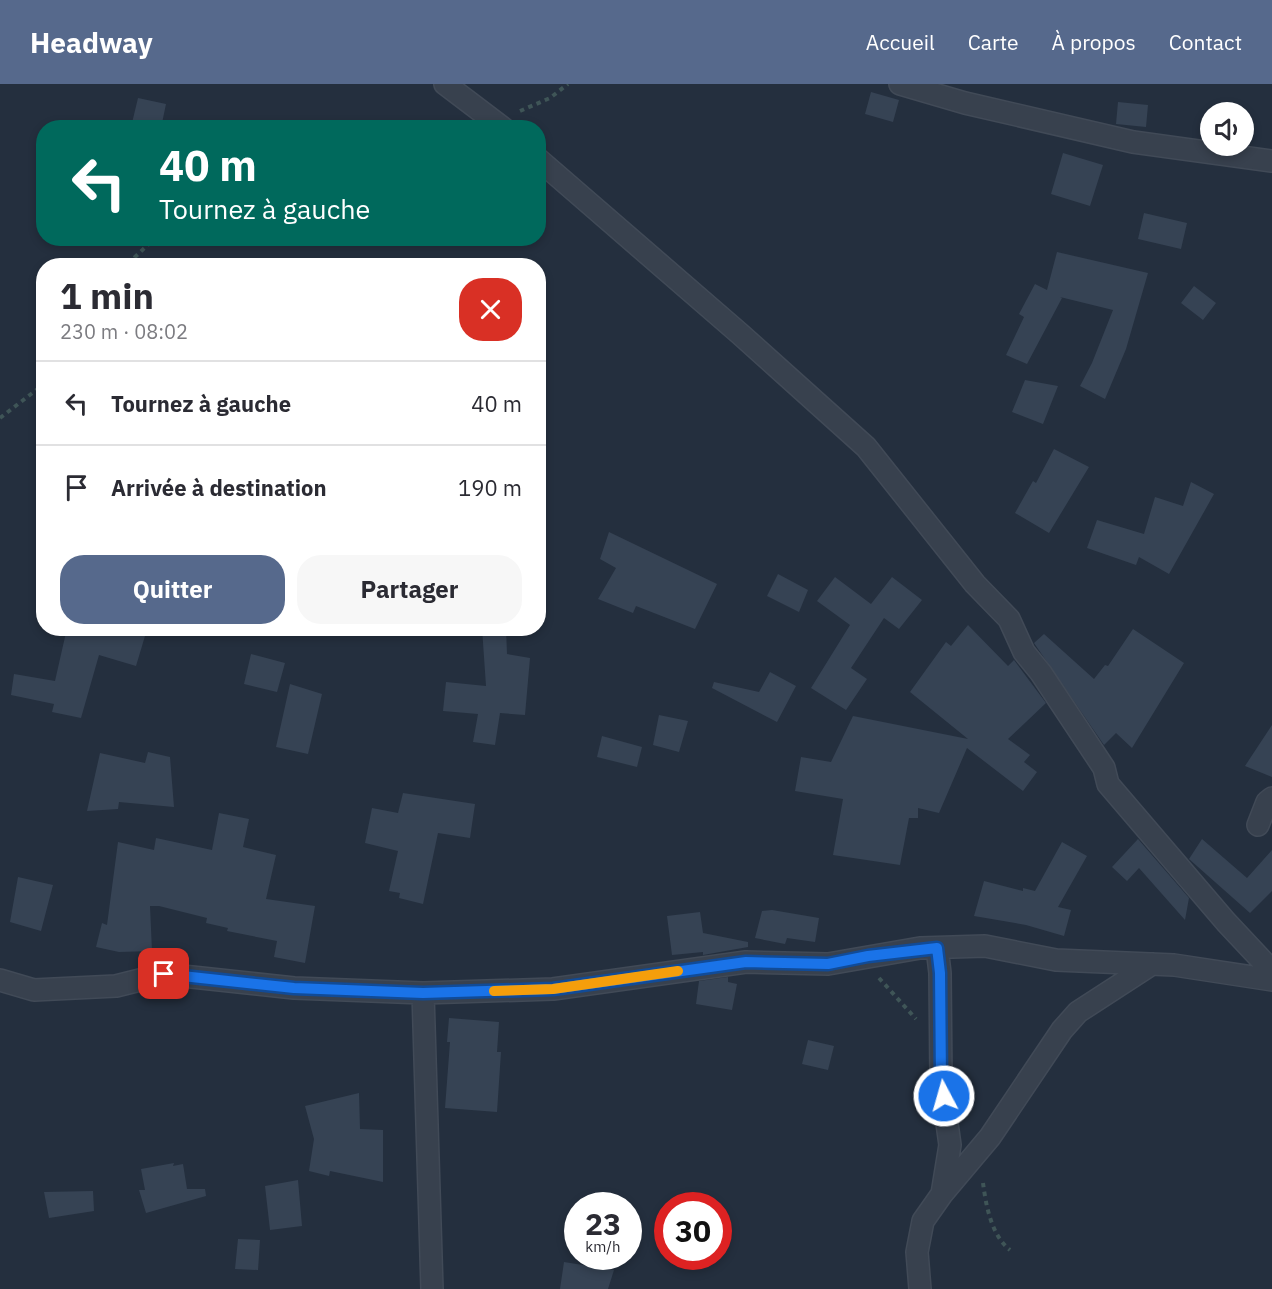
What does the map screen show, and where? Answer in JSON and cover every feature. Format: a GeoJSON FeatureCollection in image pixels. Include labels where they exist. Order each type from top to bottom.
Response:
{"type":"FeatureCollection","features":[{"type":"Feature","properties":{"kind":"street"},"geometry":{"type":"LineString","coordinates":[[445,84],[492,120]]}},
{"type":"Feature","properties":{"kind":"street"},"geometry":{"type":"LineString","coordinates":[[900,84],[965,103],[1133,142],[1272,161]]}},
{"type":"Feature","properties":{"kind":"street"},"geometry":{"type":"LineString","coordinates":[[546,166],[740,333],[866,447],[975,584],[1010,619],[1024,652],[1041,673],[1104,768],[1108,784],[1226,922],[1272,971]]}},
{"type":"Feature","properties":{"kind":"street"},"geometry":{"type":"LineString","coordinates":[[1258,825],[1267,802],[1272,798]]}},
{"type":"Feature","properties":{"kind":"street"},"geometry":{"type":"LineString","coordinates":[[0,980],[34,990],[117,986],[164,974],[294,988],[423,993],[553,989],[746,962],[828,964],[868,956],[937,948],[985,946],[1056,960],[1174,964],[1272,980]]}},
{"type":"Feature","properties":{"kind":"street"},"geometry":{"type":"LineString","coordinates":[[937,948],[940,973],[941,1080],[950,1144],[942,1194]]}},
{"type":"Feature","properties":{"kind":"street"},"geometry":{"type":"LineString","coordinates":[[920,1289],[917,1252],[923,1221],[942,1194],[990,1137],[1062,1030],[1078,1012],[1152,964]]}},
{"type":"Feature","properties":{"kind":"street"},"geometry":{"type":"LineString","coordinates":[[423,993],[432,1289]]}},
{"type":"Feature","properties":{"kind":"path"},"geometry":{"type":"LineString","coordinates":[[135,258],[147,246]]}},
{"type":"Feature","properties":{"kind":"path"},"geometry":{"type":"LineString","coordinates":[[0,418],[36,390]]}},
{"type":"Feature","properties":{"kind":"building"},"geometry":{"type":"Polygon","coordinates":[[[871,92],[899,100],[893,122],[865,114],[871,92]]]}},
{"type":"Feature","properties":{"kind":"building"},"geometry":{"type":"Polygon","coordinates":[[[138,98],[166,104],[163,120],[133,120],[138,98]]]}},
{"type":"Feature","properties":{"kind":"building"},"geometry":{"type":"Polygon","coordinates":[[[1118,102],[1148,105],[1146,127],[1116,124],[1118,102]]]}},
{"type":"Feature","properties":{"kind":"building"},"geometry":{"type":"Polygon","coordinates":[[[1063,153],[1103,165],[1090,206],[1051,194],[1063,153]]]}},
{"type":"Feature","properties":{"kind":"building"},"geometry":{"type":"Polygon","coordinates":[[[1144,213],[1187,223],[1181,249],[1138,239],[1144,213]]]}},
{"type":"Feature","properties":{"kind":"building"},"geometry":{"type":"Polygon","coordinates":[[[1057,252],[1148,273],[1126,349],[1105,399],[1080,386],[1092,363],[1113,310],[1060,297],[1062,298],[1027,364],[1006,355],[1024,317],[1019,314],[1035,284],[1047,290],[1057,252]]]}},
{"type":"Feature","properties":{"kind":"building"},"geometry":{"type":"Polygon","coordinates":[[[1194,286],[1216,303],[1203,320],[1181,303],[1194,286]]]}},
{"type":"Feature","properties":{"kind":"building"},"geometry":{"type":"Polygon","coordinates":[[[1025,380],[1058,386],[1043,424],[1012,412],[1025,380]]]}},
{"type":"Feature","properties":{"kind":"building"},"geometry":{"type":"Polygon","coordinates":[[[1054,449],[1089,467],[1049,533],[1015,513],[1033,481],[1036,483],[1054,449]]]}},
{"type":"Feature","properties":{"kind":"building"},"geometry":{"type":"Polygon","coordinates":[[[1191,482],[1214,494],[1169,574],[1139,557],[1136,565],[1087,548],[1097,520],[1144,534],[1155,497],[1183,506],[1191,482]]]}},
{"type":"Feature","properties":{"kind":"building"},"geometry":{"type":"Polygon","coordinates":[[[609,532],[717,584],[695,629],[636,606],[633,613],[598,599],[616,568],[600,559],[609,532]]]}},
{"type":"Feature","properties":{"kind":"building"},"geometry":{"type":"Polygon","coordinates":[[[778,574],[808,590],[799,612],[767,596],[778,574]]]}},
{"type":"Feature","properties":{"kind":"building"},"geometry":{"type":"Polygon","coordinates":[[[835,577],[871,604],[892,577],[922,600],[899,629],[884,618],[851,668],[867,679],[846,710],[811,688],[850,625],[817,601],[835,577]]]}},
{"type":"Feature","properties":{"kind":"building"},"geometry":{"type":"Polygon","coordinates":[[[968,625],[1008,666],[1014,660],[1046,703],[1008,739],[1030,755],[1024,762],[1037,772],[1023,791],[967,748],[939,813],[918,808],[918,818],[909,818],[900,865],[833,855],[843,799],[795,791],[801,757],[831,762],[853,716],[968,739],[910,692],[946,642],[951,646],[968,625]]]}},
{"type":"Feature","properties":{"kind":"building"},"geometry":{"type":"Polygon","coordinates":[[[1133,629],[1184,663],[1132,748],[1116,733],[1104,745],[1034,643],[1044,634],[1094,679],[1105,665],[1108,666],[1133,629]]]}},
{"type":"Feature","properties":{"kind":"building"},"geometry":{"type":"Polygon","coordinates":[[[65,636],[145,636],[136,666],[99,655],[81,718],[52,712],[54,704],[11,695],[14,674],[55,681],[65,636]]]}},
{"type":"Feature","properties":{"kind":"building"},"geometry":{"type":"Polygon","coordinates":[[[483,636],[506,636],[507,654],[530,658],[525,715],[500,713],[495,745],[473,742],[478,714],[443,711],[446,682],[486,686],[483,636]]]}},
{"type":"Feature","properties":{"kind":"building"},"geometry":{"type":"Polygon","coordinates":[[[251,654],[285,663],[277,692],[244,684],[251,654]]]}},
{"type":"Feature","properties":{"kind":"building"},"geometry":{"type":"Polygon","coordinates":[[[770,672],[796,686],[777,722],[712,688],[714,682],[759,692],[770,672]]]}},
{"type":"Feature","properties":{"kind":"building"},"geometry":{"type":"Polygon","coordinates":[[[290,684],[322,694],[308,754],[276,747],[290,684]]]}},
{"type":"Feature","properties":{"kind":"building"},"geometry":{"type":"Polygon","coordinates":[[[659,715],[688,721],[679,752],[653,745],[659,715]]]}},
{"type":"Feature","properties":{"kind":"building"},"geometry":{"type":"Polygon","coordinates":[[[1272,725],[1272,777],[1245,766],[1272,725]]]}},
{"type":"Feature","properties":{"kind":"building"},"geometry":{"type":"Polygon","coordinates":[[[602,736],[642,747],[637,767],[597,757],[602,736]]]}},
{"type":"Feature","properties":{"kind":"building"},"geometry":{"type":"Polygon","coordinates":[[[148,752],[170,757],[174,807],[119,802],[118,809],[87,811],[100,753],[145,763],[148,752]]]}},
{"type":"Feature","properties":{"kind":"building"},"geometry":{"type":"Polygon","coordinates":[[[403,793],[475,804],[470,838],[438,833],[423,904],[399,898],[400,893],[389,891],[398,851],[365,843],[372,808],[398,813],[403,793]]]}},
{"type":"Feature","properties":{"kind":"building"},"geometry":{"type":"Polygon","coordinates":[[[219,813],[249,819],[243,847],[276,855],[266,899],[315,906],[305,963],[274,957],[277,941],[227,931],[228,928],[206,923],[207,918],[159,906],[150,906],[152,951],[119,952],[96,947],[102,923],[107,925],[118,842],[154,850],[156,838],[212,850],[219,813]]]}},
{"type":"Feature","properties":{"kind":"building"},"geometry":{"type":"Polygon","coordinates":[[[1138,839],[1189,898],[1185,920],[1139,868],[1127,881],[1112,867],[1138,839]]]}},
{"type":"Feature","properties":{"kind":"building"},"geometry":{"type":"Polygon","coordinates":[[[1202,839],[1247,878],[1272,850],[1272,891],[1250,913],[1189,859],[1202,839]]]}},
{"type":"Feature","properties":{"kind":"building"},"geometry":{"type":"Polygon","coordinates":[[[1062,842],[1087,856],[1058,907],[1071,910],[1064,936],[1026,925],[974,916],[984,881],[1023,891],[1023,888],[1035,891],[1062,842]]]}},
{"type":"Feature","properties":{"kind":"building"},"geometry":{"type":"Polygon","coordinates":[[[18,877],[53,885],[41,931],[10,922],[18,877]]]}},
{"type":"Feature","properties":{"kind":"building"},"geometry":{"type":"Polygon","coordinates":[[[772,910],[819,918],[815,942],[787,938],[785,944],[755,938],[762,911],[772,910]]]}},
{"type":"Feature","properties":{"kind":"building"},"geometry":{"type":"Polygon","coordinates":[[[700,912],[703,933],[748,942],[748,947],[703,955],[703,952],[672,955],[667,916],[700,912]]]}},
{"type":"Feature","properties":{"kind":"building"},"geometry":{"type":"Polygon","coordinates":[[[728,977],[728,982],[737,984],[732,1010],[696,1004],[699,981],[728,977]]]}},
{"type":"Feature","properties":{"kind":"building"},"geometry":{"type":"Polygon","coordinates":[[[449,1018],[499,1022],[497,1052],[501,1052],[497,1112],[445,1108],[450,1042],[447,1042],[449,1018]]]}},
{"type":"Feature","properties":{"kind":"building"},"geometry":{"type":"Polygon","coordinates":[[[808,1040],[834,1046],[828,1070],[802,1064],[808,1040]]]}},
{"type":"Feature","properties":{"kind":"building"},"geometry":{"type":"Polygon","coordinates":[[[359,1093],[360,1129],[383,1130],[383,1182],[330,1171],[329,1176],[309,1171],[314,1139],[305,1106],[359,1093]]]}},
{"type":"Feature","properties":{"kind":"building"},"geometry":{"type":"Polygon","coordinates":[[[174,1163],[173,1166],[183,1164],[187,1189],[205,1189],[206,1196],[146,1213],[139,1190],[145,1190],[141,1169],[174,1163]]]}},
{"type":"Feature","properties":{"kind":"building"},"geometry":{"type":"Polygon","coordinates":[[[298,1180],[302,1226],[270,1230],[265,1186],[298,1180]]]}},
{"type":"Feature","properties":{"kind":"building"},"geometry":{"type":"Polygon","coordinates":[[[93,1191],[94,1211],[49,1218],[44,1192],[93,1191]]]}},
{"type":"Feature","properties":{"kind":"building"},"geometry":{"type":"Polygon","coordinates":[[[238,1239],[260,1240],[258,1270],[235,1269],[238,1239]]]}},
{"type":"Feature","properties":{"kind":"building"},"geometry":{"type":"Polygon","coordinates":[[[564,1262],[564,1270],[614,1270],[608,1289],[560,1289],[564,1262]]]}},
{"type":"Feature","properties":{"kind":"slow traffic"},"geometry":{"type":"LineString","coordinates":[[494,991],[553,989],[678,971]]}},
{"type":"Feature","properties":{"kind":"route"},"geometry":{"type":"LineString","coordinates":[[164,974],[294,988],[423,993],[553,989],[746,962],[828,964],[920,948],[937,948],[940,973],[941,1080],[944,1096]]}}]}
